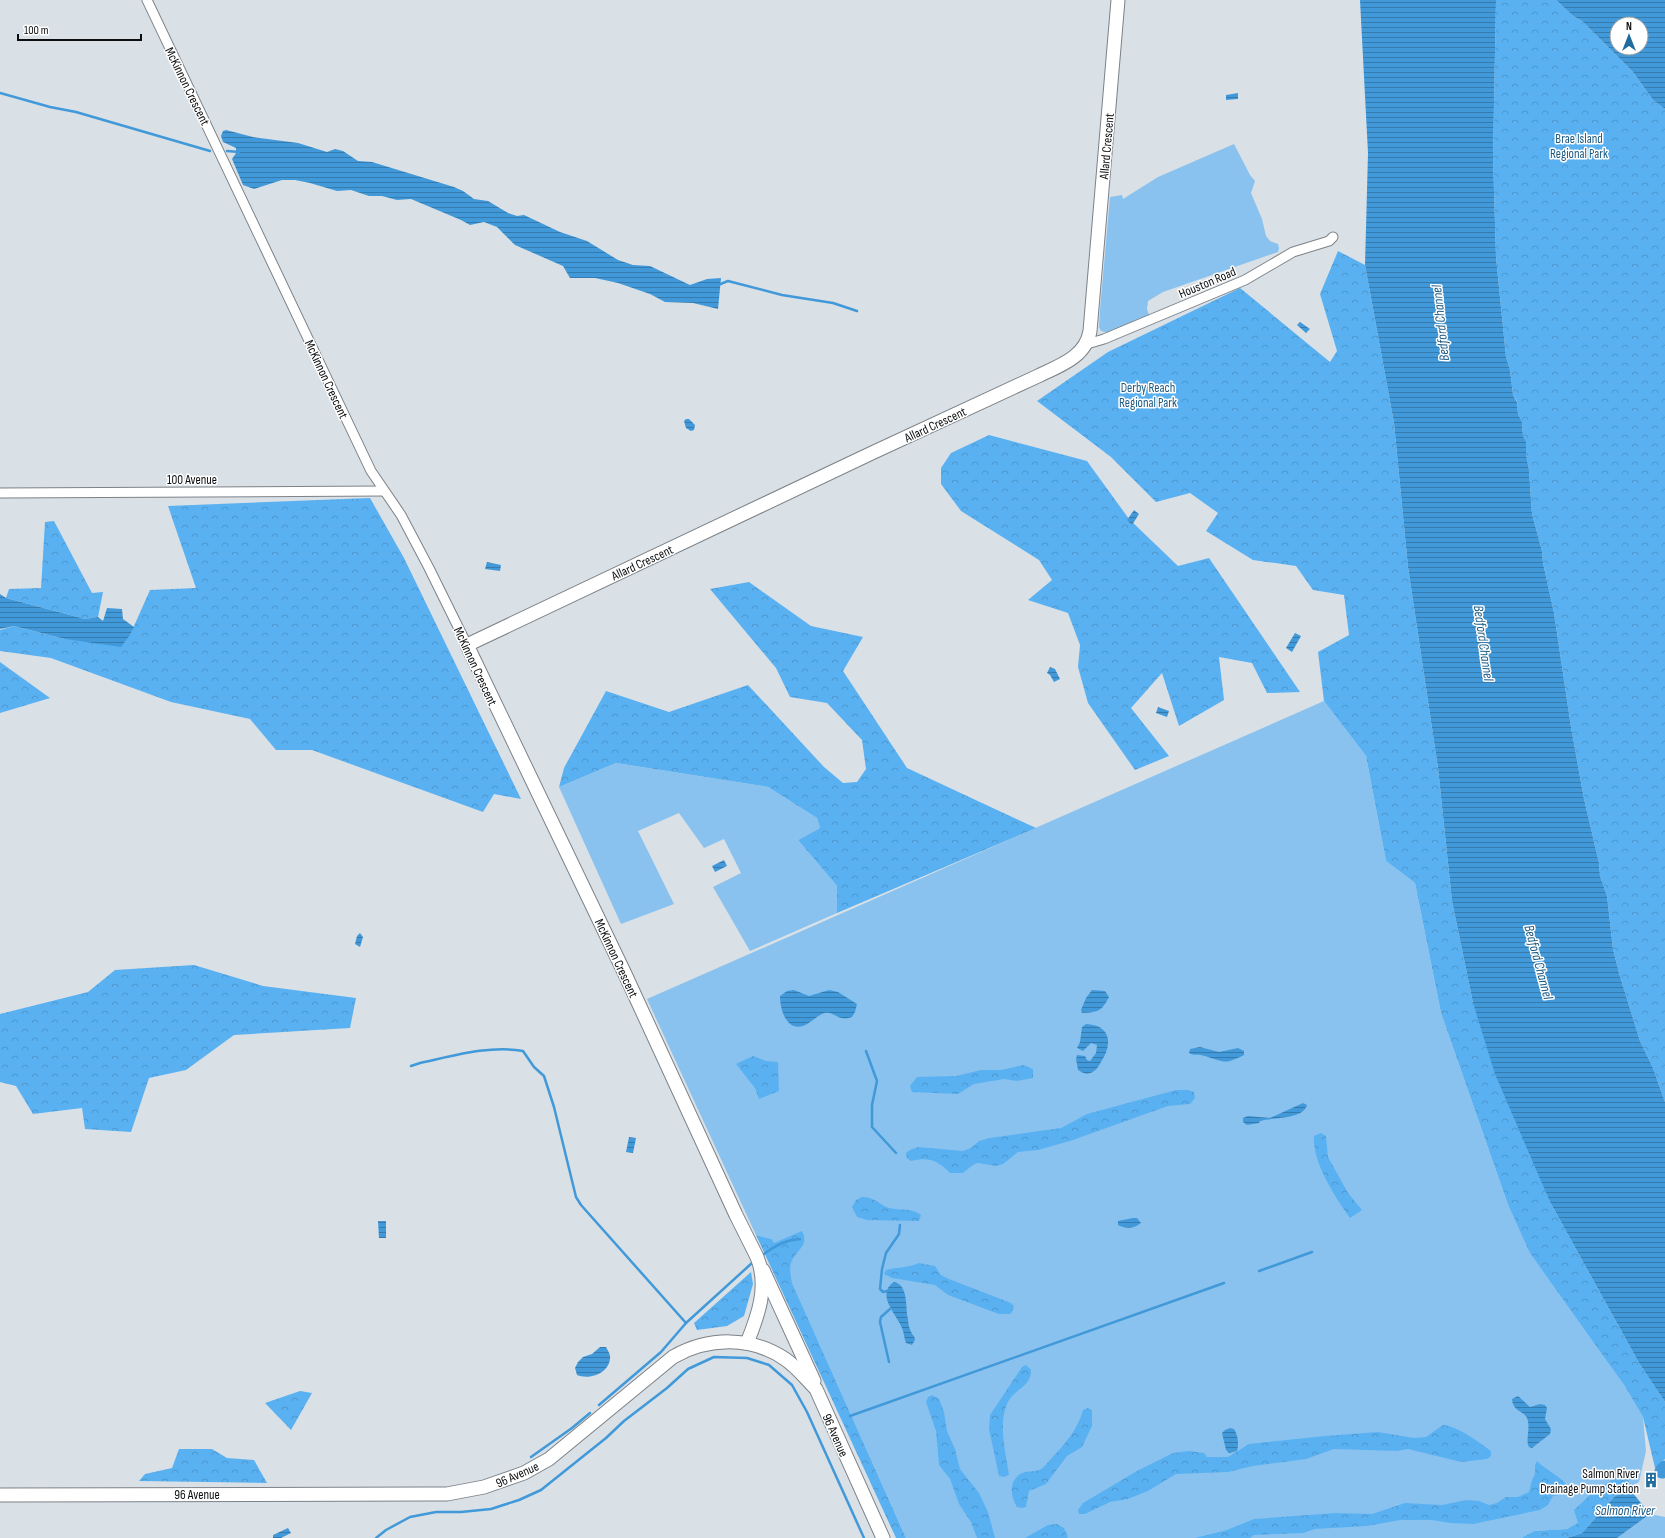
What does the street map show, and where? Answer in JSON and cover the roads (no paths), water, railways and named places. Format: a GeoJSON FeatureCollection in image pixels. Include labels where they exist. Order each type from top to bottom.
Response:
{"type":"FeatureCollection","features":[{"type":"Feature","properties":{"kind":"street","name":"McKinnon Crescent"},"geometry":{"type":"LineString","coordinates":[[147,0],[371,471],[401,516],[430,568],[625,974],[760,1263],[762,1292],[761,1304],[747,1343]]}},
{"type":"Feature","properties":{"kind":"street","name":"Allard Crescent"},"geometry":{"type":"LineString","coordinates":[[467,645],[867,455],[1038,376],[1073,358],[1081,352],[1087,344],[1090,331],[1118,0]]}},
{"type":"Feature","properties":{"kind":"street","name":"Houston Road"},"geometry":{"type":"LineString","coordinates":[[1087,344],[1104,339],[1245,280],[1293,252],[1329,241],[1333,237]]}},
{"type":"Feature","properties":{"kind":"street","name":"100 Avenue"},"geometry":{"type":"LineString","coordinates":[[0,493],[384,491]]}},
{"type":"Feature","properties":{"kind":"street"},"geometry":{"type":"LineString","coordinates":[[760,1263],[814,1381],[816,1389]]}},
{"type":"Feature","properties":{"kind":"street","name":"96 Avenue"},"geometry":{"type":"LineString","coordinates":[[0,1495],[447,1494],[484,1487],[524,1473],[550,1459],[673,1357],[697,1347],[715,1342],[747,1343],[767,1349],[785,1359],[799,1370],[816,1389],[882,1538]]}},
{"type":"Feature","properties":{"kind":"water","name":"Bedford Channel"},"geometry":{"type":"Polygon","coordinates":[[[1360,0],[1496,0],[1493,157],[1496,257],[1506,357],[1510,370],[1513,395],[1517,402],[1518,414],[1522,422],[1523,436],[1526,441],[1532,514],[1542,551],[1543,563],[1554,613],[1571,727],[1584,799],[1599,863],[1600,876],[1607,896],[1613,949],[1640,1041],[1653,1068],[1665,1102],[1665,1402],[1639,1363],[1550,1202],[1495,1074],[1473,1003],[1452,901],[1438,768],[1408,567],[1394,423],[1365,265],[1368,153],[1360,0]]]}},
{"type":"Feature","properties":{"kind":"water"},"geometry":{"type":"Polygon","coordinates":[[[1556,0],[1665,0],[1665,109],[1653,100],[1633,72],[1617,56],[1649,56],[1649,16],[1609,16],[1609,48],[1582,21],[1573,16],[1556,0]]]}},
{"type":"Feature","properties":{"kind":"water"},"geometry":{"type":"Polygon","coordinates":[[[1238,93],[1238,99],[1226,100],[1226,95],[1238,93]]]}},
{"type":"Feature","properties":{"kind":"water"},"geometry":{"type":"Polygon","coordinates":[[[226,130],[253,137],[298,143],[327,152],[335,149],[343,151],[358,161],[372,162],[454,187],[463,191],[474,199],[488,201],[508,213],[517,216],[524,215],[560,232],[587,241],[618,260],[633,265],[650,266],[690,285],[707,279],[721,278],[718,309],[693,303],[665,302],[650,294],[618,283],[595,278],[570,278],[563,266],[515,245],[497,227],[484,222],[470,225],[411,199],[397,200],[382,196],[369,196],[351,190],[337,191],[295,180],[282,180],[254,189],[243,185],[232,159],[236,153],[236,148],[223,142],[221,136],[223,131],[226,130]]]}},
{"type":"Feature","properties":{"kind":"water"},"geometry":{"type":"Polygon","coordinates":[[[1300,322],[1310,329],[1306,333],[1297,325],[1300,322]]]}},
{"type":"Feature","properties":{"kind":"water"},"geometry":{"type":"Polygon","coordinates":[[[689,419],[695,425],[694,430],[691,431],[686,428],[684,421],[689,419]]]}},
{"type":"Feature","properties":{"kind":"water"},"geometry":{"type":"Polygon","coordinates":[[[1134,510],[1139,514],[1132,525],[1127,520],[1134,510]]]}},
{"type":"Feature","properties":{"kind":"water"},"geometry":{"type":"Polygon","coordinates":[[[487,562],[501,565],[500,571],[485,569],[487,562]]]}},
{"type":"Feature","properties":{"kind":"water"},"geometry":{"type":"Polygon","coordinates":[[[0,594],[6,598],[85,619],[98,617],[103,621],[107,608],[122,609],[123,619],[134,627],[121,647],[65,639],[14,626],[0,629],[0,594]]]}},
{"type":"Feature","properties":{"kind":"water"},"geometry":{"type":"Polygon","coordinates":[[[1295,633],[1301,636],[1292,652],[1286,648],[1295,633]]]}},
{"type":"Feature","properties":{"kind":"water"},"geometry":{"type":"Polygon","coordinates":[[[1050,667],[1055,669],[1060,679],[1054,682],[1047,673],[1050,667]]]}},
{"type":"Feature","properties":{"kind":"water"},"geometry":{"type":"Polygon","coordinates":[[[1158,707],[1169,711],[1167,717],[1156,713],[1158,707]]]}},
{"type":"Feature","properties":{"kind":"water"},"geometry":{"type":"Polygon","coordinates":[[[724,860],[727,866],[715,872],[712,866],[724,860]]]}},
{"type":"Feature","properties":{"kind":"water"},"geometry":{"type":"Polygon","coordinates":[[[360,933],[363,937],[360,947],[355,944],[357,936],[360,933]]]}},
{"type":"Feature","properties":{"kind":"water"},"geometry":{"type":"Polygon","coordinates":[[[794,990],[809,996],[829,990],[838,992],[857,1004],[855,1012],[852,1017],[846,1018],[825,1013],[819,1015],[803,1026],[797,1027],[788,1022],[785,1018],[781,1007],[780,996],[787,991],[794,990]]]}},
{"type":"Feature","properties":{"kind":"water"},"geometry":{"type":"Polygon","coordinates":[[[1092,990],[1105,991],[1109,997],[1104,1006],[1098,1010],[1082,1013],[1081,1010],[1086,998],[1092,990]]]}},
{"type":"Feature","properties":{"kind":"water"},"geometry":{"type":"Polygon","coordinates":[[[1086,1024],[1101,1028],[1105,1032],[1108,1042],[1105,1055],[1097,1069],[1087,1074],[1078,1070],[1076,1059],[1077,1055],[1085,1056],[1087,1060],[1090,1061],[1096,1053],[1097,1045],[1091,1043],[1083,1051],[1077,1048],[1080,1042],[1082,1027],[1086,1024]]]}},
{"type":"Feature","properties":{"kind":"water"},"geometry":{"type":"Polygon","coordinates":[[[1200,1047],[1219,1052],[1238,1048],[1244,1051],[1244,1055],[1224,1062],[1203,1055],[1189,1053],[1190,1049],[1200,1047]]]}},
{"type":"Feature","properties":{"kind":"water"},"geometry":{"type":"Polygon","coordinates":[[[1303,1103],[1307,1105],[1304,1110],[1294,1116],[1265,1120],[1260,1121],[1259,1123],[1247,1125],[1243,1122],[1243,1118],[1248,1116],[1270,1118],[1303,1103]]]}},
{"type":"Feature","properties":{"kind":"water"},"geometry":{"type":"Polygon","coordinates":[[[629,1137],[636,1138],[633,1153],[626,1152],[629,1137]]]}},
{"type":"Feature","properties":{"kind":"water"},"geometry":{"type":"Polygon","coordinates":[[[1137,1218],[1141,1223],[1130,1228],[1118,1225],[1118,1221],[1137,1218]]]}},
{"type":"Feature","properties":{"kind":"water"},"geometry":{"type":"Polygon","coordinates":[[[378,1221],[386,1221],[386,1238],[379,1238],[378,1221]]]}},
{"type":"Feature","properties":{"kind":"water"},"geometry":{"type":"Polygon","coordinates":[[[894,1282],[899,1284],[902,1288],[906,1298],[909,1326],[915,1339],[912,1345],[906,1343],[902,1328],[889,1305],[887,1298],[889,1287],[894,1282]]]}},
{"type":"Feature","properties":{"kind":"water"},"geometry":{"type":"Polygon","coordinates":[[[600,1347],[606,1347],[610,1354],[610,1359],[606,1369],[592,1376],[587,1377],[577,1375],[575,1368],[578,1362],[583,1357],[592,1354],[600,1347]]]}},
{"type":"Feature","properties":{"kind":"water"},"geometry":{"type":"Polygon","coordinates":[[[1518,1396],[1530,1407],[1540,1404],[1545,1405],[1547,1408],[1545,1419],[1551,1429],[1550,1434],[1532,1448],[1529,1447],[1528,1444],[1527,1418],[1523,1413],[1516,1409],[1513,1403],[1512,1399],[1518,1396]]]}},
{"type":"Feature","properties":{"kind":"water"},"geometry":{"type":"Polygon","coordinates":[[[1230,1428],[1234,1429],[1235,1431],[1238,1445],[1237,1451],[1229,1453],[1226,1450],[1222,1433],[1230,1428]]]}},
{"type":"Feature","properties":{"kind":"water","name":"Salmon River"},"geometry":{"type":"Polygon","coordinates":[[[1630,1487],[1632,1492],[1650,1514],[1617,1538],[1567,1538],[1582,1533],[1614,1497],[1630,1487]]]}},
{"type":"Feature","properties":{"kind":"water"},"geometry":{"type":"Polygon","coordinates":[[[288,1528],[291,1533],[281,1538],[273,1538],[273,1535],[288,1528]]]}},
{"type":"Feature","properties":{"kind":"waterway"},"geometry":{"type":"LineString","coordinates":[[0,93],[50,107],[76,112],[210,151]]}},
{"type":"Feature","properties":{"kind":"waterway"},"geometry":{"type":"LineString","coordinates":[[227,151],[239,152]]}},
{"type":"Feature","properties":{"kind":"waterway"},"geometry":{"type":"LineString","coordinates":[[718,285],[728,281],[782,295],[833,303],[857,311]]}},
{"type":"Feature","properties":{"kind":"waterway"},"geometry":{"type":"LineString","coordinates":[[411,1066],[484,1050],[497,1049],[523,1051],[534,1067],[544,1076],[554,1107],[576,1197],[581,1205],[686,1323]]}},
{"type":"Feature","properties":{"kind":"waterway"},"geometry":{"type":"LineString","coordinates":[[866,1051],[877,1081],[872,1105],[872,1127],[896,1153]]}},
{"type":"Feature","properties":{"kind":"waterway"},"geometry":{"type":"LineString","coordinates":[[887,1291],[883,1292],[880,1289],[882,1269],[886,1253],[899,1234],[900,1225]]}},
{"type":"Feature","properties":{"kind":"waterway"},"geometry":{"type":"LineString","coordinates":[[764,1254],[790,1240],[800,1239]]}},
{"type":"Feature","properties":{"kind":"waterway"},"geometry":{"type":"LineString","coordinates":[[1259,1271],[1312,1252]]}},
{"type":"Feature","properties":{"kind":"waterway"},"geometry":{"type":"LineString","coordinates":[[599,1405],[661,1352],[686,1323],[752,1263]]}},
{"type":"Feature","properties":{"kind":"waterway"},"geometry":{"type":"LineString","coordinates":[[850,1416],[1224,1283]]}},
{"type":"Feature","properties":{"kind":"waterway"},"geometry":{"type":"LineString","coordinates":[[889,1362],[880,1322],[881,1317],[890,1309]]}},
{"type":"Feature","properties":{"kind":"waterway"},"geometry":{"type":"LineString","coordinates":[[376,1538],[386,1530],[410,1517],[436,1512],[461,1512],[491,1509],[519,1500],[541,1490],[606,1438],[624,1421],[667,1388],[688,1369],[714,1357],[747,1358],[769,1365],[792,1385],[807,1412],[864,1538]]}},
{"type":"Feature","properties":{"kind":"waterway"},"geometry":{"type":"LineString","coordinates":[[531,1457],[572,1428],[590,1413]]}},
{"type":"Feature","properties":{"kind":"waterway","name":"Salmon River"},"geometry":{"type":"LineString","coordinates":[[1662,1471],[1665,1468]]}},
{"type":"Feature","properties":{"kind":"place","name":"Salmon River Drainage Pump Station"},"geometry":{"type":"Point","coordinates":[1651,1480]}},
{"type":"Feature","properties":{"kind":"park label","name":"Brae Island Regional Park"},"geometry":{"type":"Point","coordinates":[1579,146]}},
{"type":"Feature","properties":{"kind":"park label","name":"Derby Reach Regional Park"},"geometry":{"type":"Point","coordinates":[1148,394]}}]}
